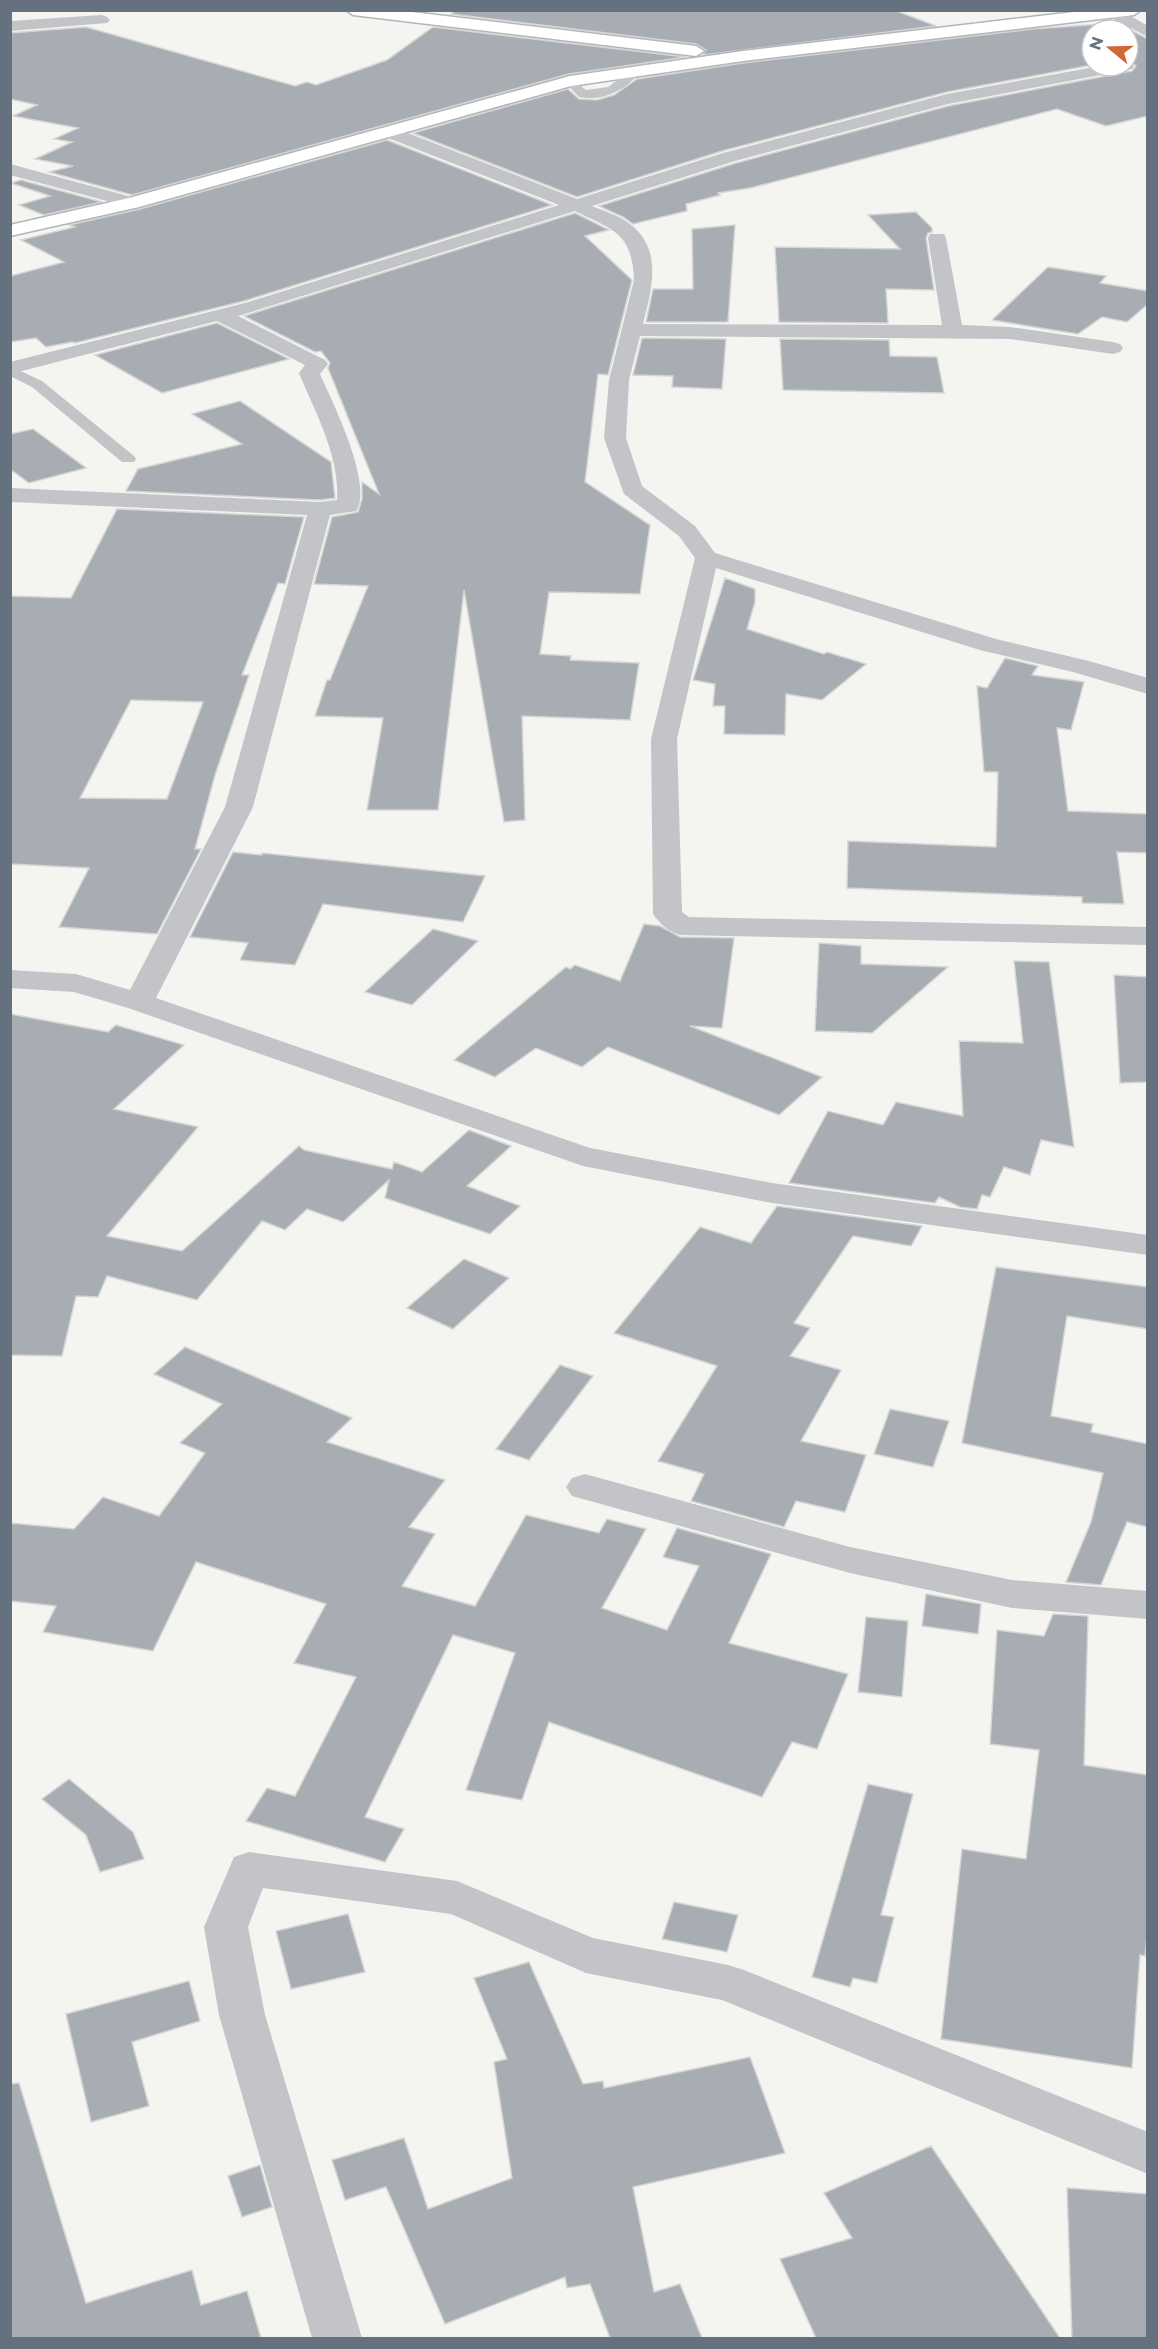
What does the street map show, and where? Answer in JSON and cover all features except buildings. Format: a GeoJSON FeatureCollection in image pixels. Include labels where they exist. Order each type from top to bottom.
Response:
{"type":"FeatureCollection","features":[{"type":"Feature","properties":{"kind":"street"},"geometry":{"type":"LineString","coordinates":[[353,10],[743,56]]}},
{"type":"Feature","properties":{"kind":"street"},"geometry":{"type":"LineString","coordinates":[[10,231],[133,203],[570,81],[743,56],[1134,10]]}},
{"type":"Feature","properties":{"kind":"street"},"geometry":{"type":"LineString","coordinates":[[1113,13],[1148,32]]}},
{"type":"Feature","properties":{"kind":"street"},"geometry":{"type":"LineString","coordinates":[[10,26],[102,20]]}},
{"type":"Feature","properties":{"kind":"street"},"geometry":{"type":"LineString","coordinates":[[10,369],[249,308],[729,157],[947,99],[1080,74]]}},
{"type":"Feature","properties":{"kind":"street"},"geometry":{"type":"LineString","coordinates":[[389,132],[578,206],[624,228],[635,242],[643,263],[644,280],[619,380],[615,438],[632,489],[687,531],[707,558],[989,645],[1080,666],[1148,686]]}},
{"type":"Feature","properties":{"kind":"street"},"geometry":{"type":"LineString","coordinates":[[10,169],[133,203]]}},
{"type":"Feature","properties":{"kind":"street"},"geometry":{"type":"LineString","coordinates":[[937,238],[953,331]]}},
{"type":"Feature","properties":{"kind":"street"},"geometry":{"type":"LineString","coordinates":[[10,495],[320,509],[348,506],[350,492],[335,433],[309,373],[318,364],[219,314]]}},
{"type":"Feature","properties":{"kind":"street"},"geometry":{"type":"LineString","coordinates":[[630,330],[1010,333],[1113,348]]}},
{"type":"Feature","properties":{"kind":"street"},"geometry":{"type":"LineString","coordinates":[[140,1002],[239,807],[320,509]]}},
{"type":"Feature","properties":{"kind":"street"},"geometry":{"type":"LineString","coordinates":[[707,558],[664,739],[668,914],[681,926],[1148,936]]}},
{"type":"Feature","properties":{"kind":"street"},"geometry":{"type":"LineString","coordinates":[[10,979],[76,983],[140,1002],[583,1156],[772,1193],[1148,1245]]}},
{"type":"Feature","properties":{"kind":"street"},"geometry":{"type":"LineString","coordinates":[[585,1487],[850,1560],[1012,1594],[1148,1605]]}},
{"type":"Feature","properties":{"kind":"street"},"geometry":{"type":"LineString","coordinates":[[337,2338],[242,2015],[226,1927],[249,1869],[457,1898],[586,1955],[728,1983],[1148,2154]]}},
{"type":"Feature","properties":{"kind":"lane"},"geometry":{"type":"LineString","coordinates":[[10,369],[37,384],[128,459]]}}]}
